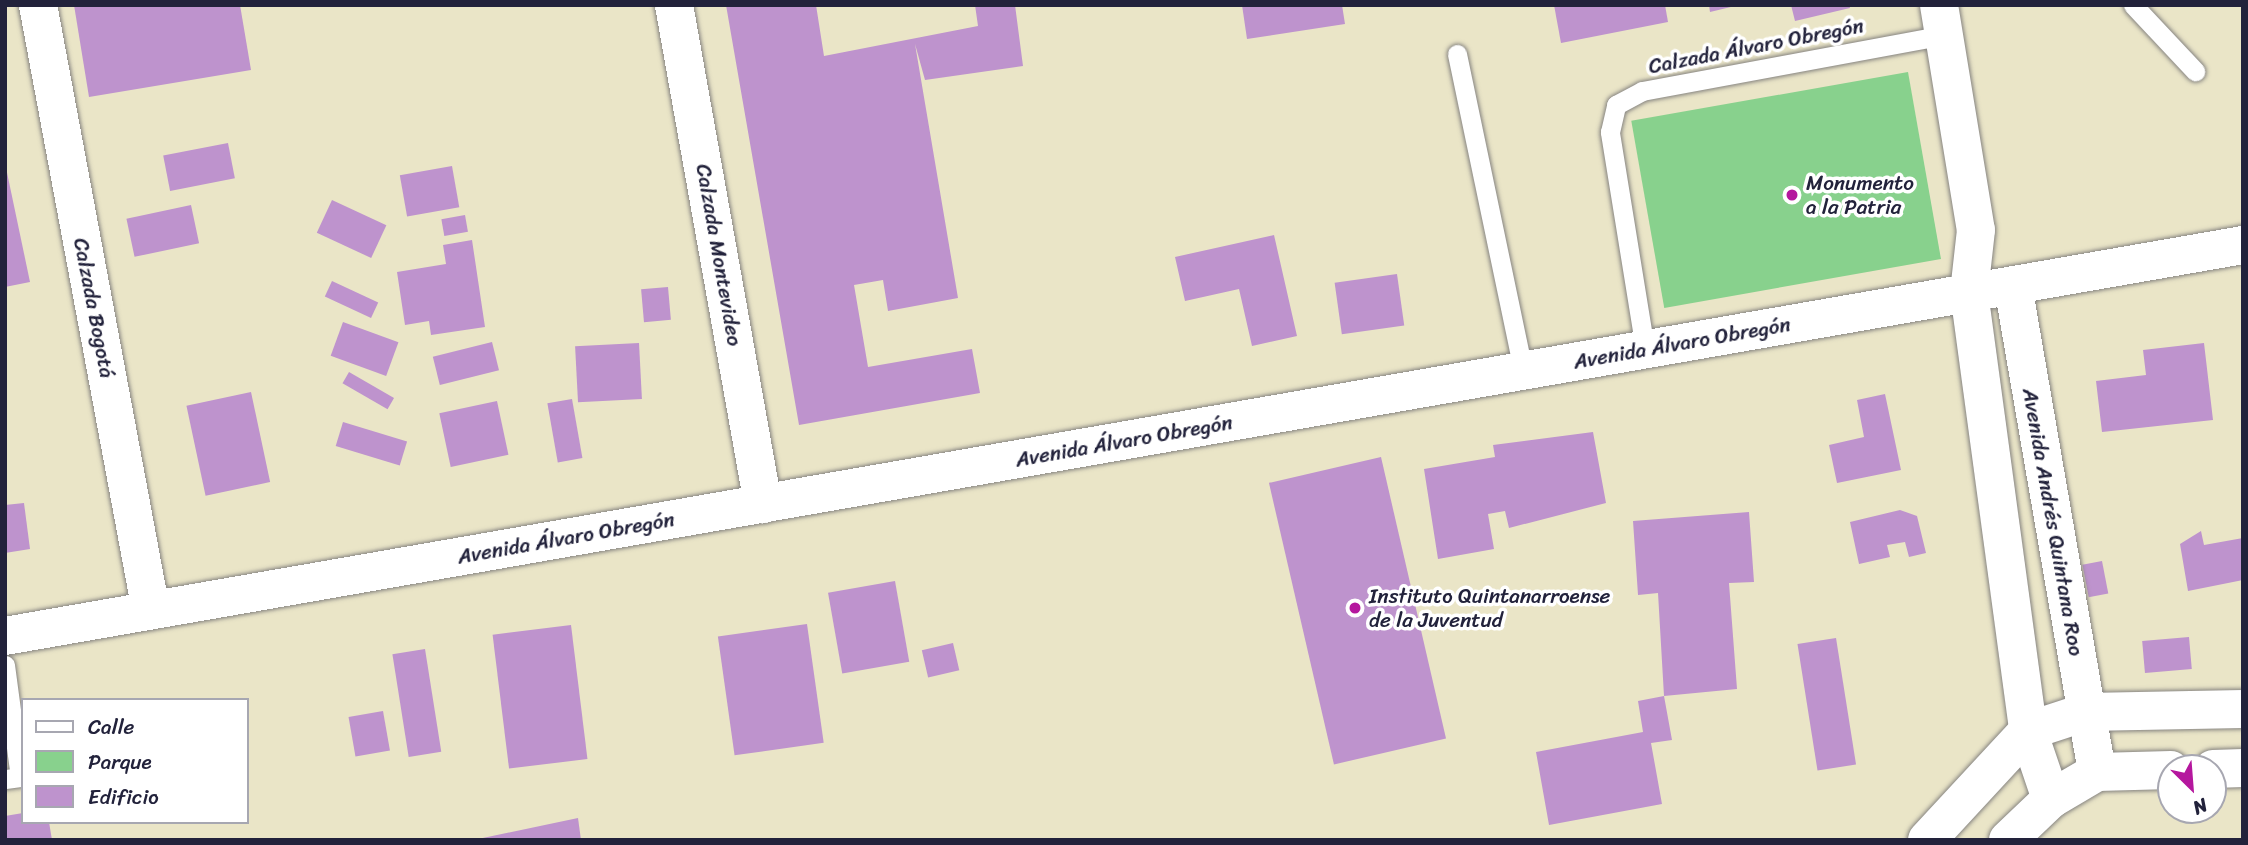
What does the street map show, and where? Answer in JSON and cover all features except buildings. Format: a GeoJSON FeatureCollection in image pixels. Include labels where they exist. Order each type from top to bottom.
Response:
{"type":"FeatureCollection","features":[{"type":"Feature","properties":{"kind":"main road","name":"Calzada Bogotá"},"geometry":{"type":"LineString","coordinates":[[37,5],[151,611]]}},
{"type":"Feature","properties":{"kind":"main road","name":"Calzada Montevideo"},"geometry":{"type":"LineString","coordinates":[[674,5],[763,504]]}},
{"type":"Feature","properties":{"kind":"main road","name":"Avenida Andrés Quintana Roo"},"geometry":{"type":"LineString","coordinates":[[1941,20],[1976,230],[1969,292],[2028,731],[2051,799]]}},
{"type":"Feature","properties":{"kind":"main road","name":"Avenida Andrés Quintana Roo"},"geometry":{"type":"LineString","coordinates":[[1976,230],[2013,285],[2097,772]]}},
{"type":"Feature","properties":{"kind":"main road","name":"Avenida Álvaro Obregón"},"geometry":{"type":"LineString","coordinates":[[5,636],[2243,245]]}},
{"type":"Feature","properties":{"kind":"main road"},"geometry":{"type":"LineString","coordinates":[[1929,839],[2028,731],[2086,712],[2243,709]]}},
{"type":"Feature","properties":{"kind":"main road"},"geometry":{"type":"LineString","coordinates":[[2008,840],[2051,799],[2097,772],[2157,770]]}},
{"type":"Feature","properties":{"kind":"lane"},"geometry":{"type":"LineString","coordinates":[[2133,5],[2195,71]]}},
{"type":"Feature","properties":{"kind":"lane","name":"Calzada Álvaro Obregón"},"geometry":{"type":"LineString","coordinates":[[1645,349],[1610,132],[1616,105],[1642,90],[1941,20]]}},
{"type":"Feature","properties":{"kind":"lane"},"geometry":{"type":"LineString","coordinates":[[1457,54],[1522,371]]}},
{"type":"Feature","properties":{"kind":"lane"},"geometry":{"type":"LineString","coordinates":[[5,665],[20,777],[5,779]]}},
{"type":"Feature","properties":{"kind":"green space"},"geometry":{"type":"Polygon","coordinates":[[[1908,72],[1941,259],[1664,308],[1631,121],[1908,72]]]}},
{"type":"Feature","properties":{"kind":"place","name":"Monumento a la Patria"},"geometry":{"type":"Point","coordinates":[1792,195]}},
{"type":"Feature","properties":{"kind":"place","name":"Instituto Quintanarroense de la Juventud"},"geometry":{"type":"Point","coordinates":[1355,608]}}]}
